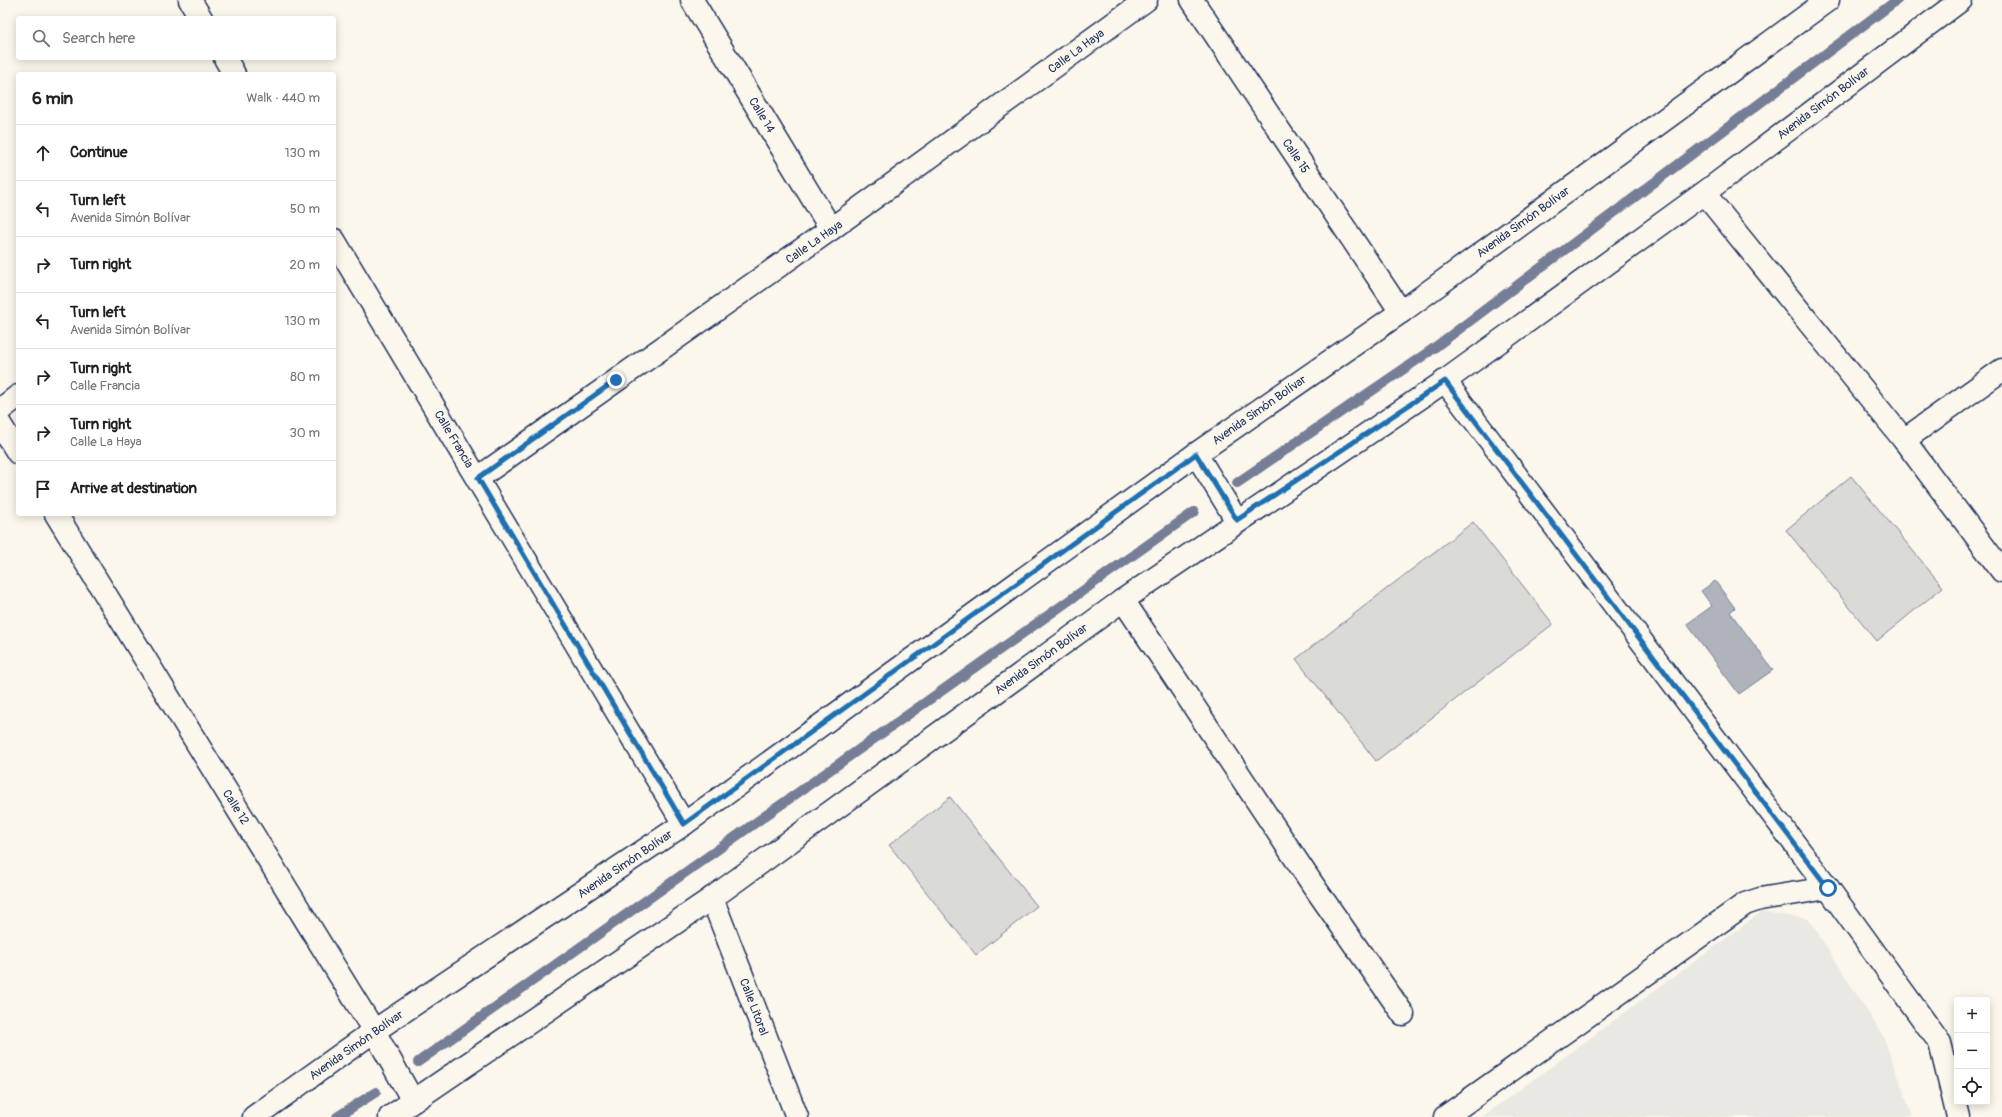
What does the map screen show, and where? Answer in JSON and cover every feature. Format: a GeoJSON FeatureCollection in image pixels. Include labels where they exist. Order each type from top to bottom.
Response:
{"type":"FeatureCollection","features":[{"type":"Feature","properties":{"kind":"street"},"geometry":{"type":"LineString","coordinates":[[190,0],[200,16]]}},
{"type":"Feature","properties":{"kind":"street","name":"Calle 14"},"geometry":{"type":"LineString","coordinates":[[692,0],[831,229]]}},
{"type":"Feature","properties":{"kind":"street","name":"Calle La Haya"},"geometry":{"type":"LineString","coordinates":[[478,478],[831,229],[1146,0]]}},
{"type":"Feature","properties":{"kind":"street","name":"Calle 15"},"geometry":{"type":"LineString","coordinates":[[1192,0],[1401,312]]}},
{"type":"Feature","properties":{"kind":"street","name":"Avenida Simón Bolívar"},"geometry":{"type":"LineString","coordinates":[[254,1117],[374,1031],[684,824],[1196,454],[1401,312],[1828,0]]}},
{"type":"Feature","properties":{"kind":"street","name":"Avenida Simón Bolívar"},"geometry":{"type":"LineString","coordinates":[[390,1117],[712,898],[1122,600],[1237,520],[1445,381],[1704,193],[1961,0]]}},
{"type":"Feature","properties":{"kind":"street"},"geometry":{"type":"LineString","coordinates":[[226,60],[233,72]]}},
{"type":"Feature","properties":{"kind":"street"},"geometry":{"type":"LineString","coordinates":[[1704,193],[1904,440],[2002,571]]}},
{"type":"Feature","properties":{"kind":"street","name":"Calle Francia"},"geometry":{"type":"LineString","coordinates":[[336,243],[684,824]]}},
{"type":"Feature","properties":{"kind":"street"},"geometry":{"type":"LineString","coordinates":[[1904,440],[2002,370]]}},
{"type":"Feature","properties":{"kind":"street"},"geometry":{"type":"LineString","coordinates":[[1445,381],[1828,888],[1940,1043],[1958,1117]]}},
{"type":"Feature","properties":{"kind":"street"},"geometry":{"type":"LineString","coordinates":[[0,410],[16,398]]}},
{"type":"Feature","properties":{"kind":"street"},"geometry":{"type":"LineString","coordinates":[[0,424],[16,450]]}},
{"type":"Feature","properties":{"kind":"street"},"geometry":{"type":"LineString","coordinates":[[1196,454],[1237,520]]}},
{"type":"Feature","properties":{"kind":"street","name":"Calle 12"},"geometry":{"type":"LineString","coordinates":[[57,516],[374,1031],[413,1101]]}},
{"type":"Feature","properties":{"kind":"street"},"geometry":{"type":"LineString","coordinates":[[1122,600],[1304,872],[1402,1014]]}},
{"type":"Feature","properties":{"kind":"street"},"geometry":{"type":"LineString","coordinates":[[1445,1117],[1745,904],[1760,899],[1828,888]]}},
{"type":"Feature","properties":{"kind":"street","name":"Calle Litoral"},"geometry":{"type":"LineString","coordinates":[[712,898],[797,1117]]}},
{"type":"Feature","properties":{"kind":"shaded area"},"geometry":{"type":"Polygon","coordinates":[[[1851,476],[1943,587],[1877,641],[1786,530],[1851,476]]]}},
{"type":"Feature","properties":{"kind":"shaded area"},"geometry":{"type":"Polygon","coordinates":[[[1473,522],[1553,624],[1376,761],[1296,659],[1473,522]]]}},
{"type":"Feature","properties":{"kind":"shaded area"},"geometry":{"type":"Polygon","coordinates":[[[1715,581],[1735,608],[1730,612],[1773,670],[1739,694],[1687,624],[1712,606],[1701,591],[1715,581]]]}},
{"type":"Feature","properties":{"kind":"shaded area"},"geometry":{"type":"Polygon","coordinates":[[[950,797],[1037,906],[976,955],[889,845],[950,797]]]}},
{"type":"Feature","properties":{"kind":"shaded area"},"geometry":{"type":"Polygon","coordinates":[[[1762,912],[1809,919],[1883,1036],[1913,1117],[1482,1117],[1762,912]]]}},
{"type":"Feature","properties":{"kind":"waterway"},"geometry":{"type":"LineString","coordinates":[[1237,483],[1430,351],[1897,0]]}},
{"type":"Feature","properties":{"kind":"waterway"},"geometry":{"type":"LineString","coordinates":[[418,1062],[1194,512]]}},
{"type":"Feature","properties":{"kind":"waterway"},"geometry":{"type":"LineString","coordinates":[[337,1117],[376,1092]]}},
{"type":"Feature","properties":{"kind":"route"},"geometry":{"type":"LineString","coordinates":[[616,380],[478,478],[684,824],[1196,454],[1237,520],[1445,381],[1828,888]]}}]}
